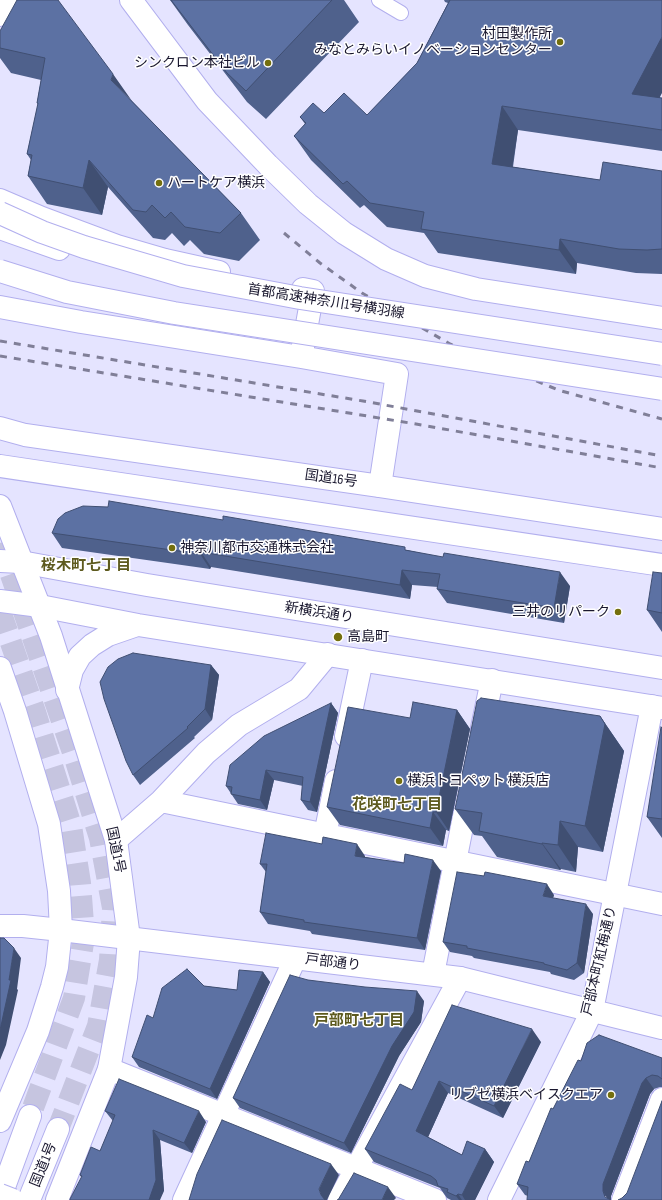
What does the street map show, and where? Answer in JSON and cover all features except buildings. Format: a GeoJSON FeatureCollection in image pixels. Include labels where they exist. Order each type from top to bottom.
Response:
{"type":"FeatureCollection","features":[{"type":"Feature","properties":{"kind":"main road"},"geometry":{"type":"LineString","coordinates":[[0,15],[11,0]]}},
{"type":"Feature","properties":{"kind":"main road"},"geometry":{"type":"LineString","coordinates":[[131,0],[207,100],[268,165],[308,204],[344,233],[386,259],[426,276],[476,289],[662,318]]}},
{"type":"Feature","properties":{"kind":"main road"},"geometry":{"type":"LineString","coordinates":[[0,200],[42,218],[117,246],[151,256],[200,269],[313,291],[302,357]]}},
{"type":"Feature","properties":{"kind":"main road","name":"首都高速神奈川1号横羽線"},"geometry":{"type":"LineString","coordinates":[[0,213],[42,232],[84,247],[184,276],[308,300],[662,354]]}},
{"type":"Feature","properties":{"kind":"main road"},"geometry":{"type":"LineString","coordinates":[[0,228],[76,255],[123,267],[184,276]]}},
{"type":"Feature","properties":{"kind":"main road"},"geometry":{"type":"LineString","coordinates":[[0,271],[67,292],[174,313],[662,388]]}},
{"type":"Feature","properties":{"kind":"main road"},"geometry":{"type":"LineString","coordinates":[[0,307],[81,322],[302,357],[397,374],[380,486]]}},
{"type":"Feature","properties":{"kind":"main road"},"geometry":{"type":"LineString","coordinates":[[0,416],[15,427],[48,438]]}},
{"type":"Feature","properties":{"kind":"main road","name":"国道16号"},"geometry":{"type":"LineString","coordinates":[[0,428],[25,435],[380,486],[662,529]]}},
{"type":"Feature","properties":{"kind":"main road"},"geometry":{"type":"LineString","coordinates":[[0,466],[662,565]]}},
{"type":"Feature","properties":{"kind":"main road","name":"国道1号"},"geometry":{"type":"LineString","coordinates":[[0,506],[10,562],[40,606],[116,840],[129,938],[126,977],[109,1069],[57,1200]]}},
{"type":"Feature","properties":{"kind":"main road","name":"新横浜通り"},"geometry":{"type":"LineString","coordinates":[[10,562],[662,668]]}},
{"type":"Feature","properties":{"kind":"main road"},"geometry":{"type":"LineString","coordinates":[[0,601],[40,606],[138,625],[657,707]]}},
{"type":"Feature","properties":{"kind":"main road"},"geometry":{"type":"LineString","coordinates":[[67,690],[72,670],[80,656],[92,645],[108,635],[138,625]]}},
{"type":"Feature","properties":{"kind":"main road"},"geometry":{"type":"LineString","coordinates":[[116,840],[161,801],[206,753],[240,725],[299,689],[328,654]]}},
{"type":"Feature","properties":{"kind":"main road"},"geometry":{"type":"LineString","coordinates":[[325,835],[362,660]]}},
{"type":"Feature","properties":{"kind":"main road"},"geometry":{"type":"LineString","coordinates":[[0,668],[50,824],[59,890],[61,930],[57,967],[38,1031],[0,1121]]}},
{"type":"Feature","properties":{"kind":"main road"},"geometry":{"type":"LineString","coordinates":[[479,745],[492,680]]}},
{"type":"Feature","properties":{"kind":"main road","name":"戸部本町紅梅通り"},"geometry":{"type":"LineString","coordinates":[[499,1200],[592,1011],[614,895],[657,707]]}},
{"type":"Feature","properties":{"kind":"main road"},"geometry":{"type":"LineString","coordinates":[[433,974],[474,768]]}},
{"type":"Feature","properties":{"kind":"main road"},"geometry":{"type":"LineString","coordinates":[[161,801],[662,904]]}},
{"type":"Feature","properties":{"kind":"main road","name":"戸部通り"},"geometry":{"type":"LineString","coordinates":[[0,926],[23,926],[61,930],[460,978],[662,1028]]}},
{"type":"Feature","properties":{"kind":"main road"},"geometry":{"type":"LineString","coordinates":[[184,1200],[296,959]]}},
{"type":"Feature","properties":{"kind":"main road"},"geometry":{"type":"LineString","coordinates":[[339,1200],[460,978]]}},
{"type":"Feature","properties":{"kind":"main road"},"geometry":{"type":"LineString","coordinates":[[109,1069],[356,1168],[410,1195],[435,1200]]}},
{"type":"Feature","properties":{"kind":"main road"},"geometry":{"type":"LineString","coordinates":[[623,1200],[658,1120],[662,1099]]}},
{"type":"Feature","properties":{"kind":"main road","name":"国道1号"},"geometry":{"type":"LineString","coordinates":[[0,1196],[30,1116]]}},
{"type":"Feature","properties":{"kind":"main road","name":"国道1号"},"geometry":{"type":"LineString","coordinates":[[29,1200],[58,1129]]}},
{"type":"Feature","properties":{"kind":"main road"},"geometry":{"type":"LineString","coordinates":[[0,1196],[13,1200]]}},
{"type":"Feature","properties":{"kind":"lane"},"geometry":{"type":"LineString","coordinates":[[379,0],[401,13]]}},
{"type":"Feature","properties":{"kind":"tunnel"},"geometry":{"type":"LineString","coordinates":[[0,543],[76,761],[100,838],[113,908],[110,960],[98,1026],[58,1129]]}},
{"type":"Feature","properties":{"kind":"tunnel"},"geometry":{"type":"LineString","coordinates":[[0,611],[35,712],[71,826],[80,883],[84,937],[74,998],[30,1116]]}},
{"type":"Feature","properties":{"kind":"railway"},"geometry":{"type":"LineString","coordinates":[[284,233],[320,263],[362,293],[450,344],[558,390],[662,419]]}},
{"type":"Feature","properties":{"kind":"railway"},"geometry":{"type":"LineString","coordinates":[[0,341],[363,401],[662,456]]}},
{"type":"Feature","properties":{"kind":"railway"},"geometry":{"type":"LineString","coordinates":[[0,356],[416,424],[662,468]]}},
{"type":"Feature","properties":{"kind":"place","name":"村田製作所 みなとみらいイノベーションセンター"},"geometry":{"type":"Point","coordinates":[560,42]}},
{"type":"Feature","properties":{"kind":"place","name":"シンクロン本社ビル"},"geometry":{"type":"Point","coordinates":[268,63]}},
{"type":"Feature","properties":{"kind":"place","name":"ハートケア横浜"},"geometry":{"type":"Point","coordinates":[159,183]}},
{"type":"Feature","properties":{"kind":"place","name":"神奈川都市交通株式会社"},"geometry":{"type":"Point","coordinates":[172,548]}},
{"type":"Feature","properties":{"kind":"place","name":"三井のリパーク"},"geometry":{"type":"Point","coordinates":[618,612]}},
{"type":"Feature","properties":{"kind":"place","name":"高島町"},"geometry":{"type":"Point","coordinates":[338,637]}},
{"type":"Feature","properties":{"kind":"place","name":"横浜トヨペット 横浜店"},"geometry":{"type":"Point","coordinates":[399,781]}},
{"type":"Feature","properties":{"kind":"place","name":"リブゼ横浜ベイスクエア"},"geometry":{"type":"Point","coordinates":[611,1095]}},
{"type":"Feature","properties":{"kind":"district","name":"桜木町七丁目"},"geometry":{"type":"Point","coordinates":[86,566]}},
{"type":"Feature","properties":{"kind":"district","name":"花咲町七丁目"},"geometry":{"type":"Point","coordinates":[397,805]}},
{"type":"Feature","properties":{"kind":"district","name":"戸部町七丁目"},"geometry":{"type":"Point","coordinates":[359,1021]}}]}
